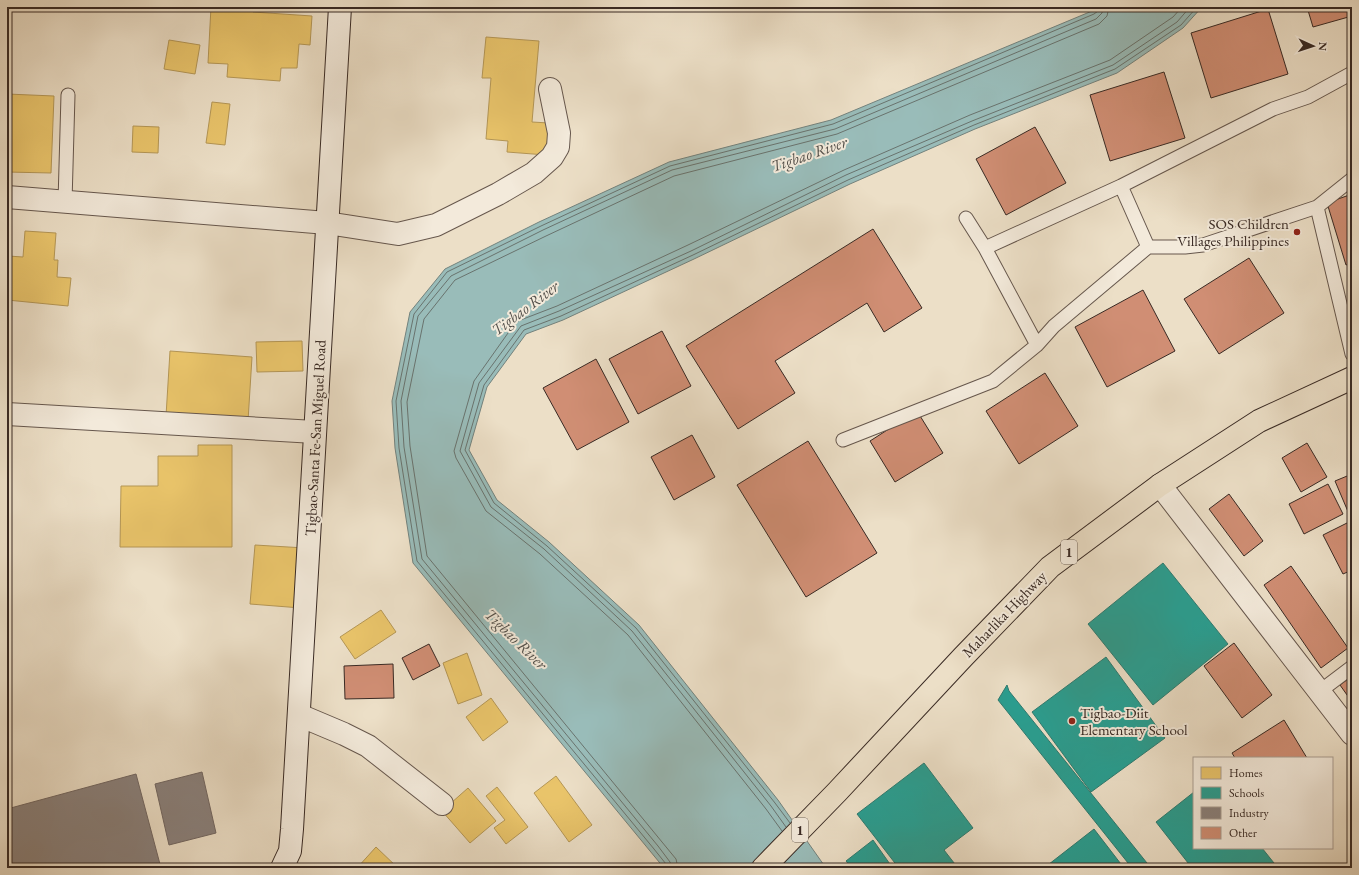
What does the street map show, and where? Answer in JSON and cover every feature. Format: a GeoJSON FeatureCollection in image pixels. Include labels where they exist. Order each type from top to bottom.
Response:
{"type":"FeatureCollection","features":[{"type":"Feature","properties":{"kind":"highway","name":"Maharlika Highway"},"geometry":{"type":"LineString","coordinates":[[763,868],[837,792],[963,656],[1050,566],[1160,485],[1259,421],[1352,378]]}},
{"type":"Feature","properties":{"kind":"street","name":"Tigbao-Santa Fe-San Miguel Road"},"geometry":{"type":"LineString","coordinates":[[282,868],[290,851],[292,829],[340,7]]}},
{"type":"Feature","properties":{"kind":"street"},"geometry":{"type":"LineString","coordinates":[[7,197],[327,223],[398,234],[436,225],[498,194],[534,173],[552,157],[558,146],[559,133],[550,89]]}},
{"type":"Feature","properties":{"kind":"street"},"geometry":{"type":"LineString","coordinates":[[7,414],[315,432]]}},
{"type":"Feature","properties":{"kind":"street"},"geometry":{"type":"LineString","coordinates":[[1160,485],[1352,734]]}},
{"type":"Feature","properties":{"kind":"street"},"geometry":{"type":"LineString","coordinates":[[299,715],[368,746],[442,804]]}},
{"type":"Feature","properties":{"kind":"lane"},"geometry":{"type":"LineString","coordinates":[[985,248],[1121,186],[1273,109],[1308,97],[1352,73]]}},
{"type":"Feature","properties":{"kind":"lane"},"geometry":{"type":"LineString","coordinates":[[65,202],[68,95]]}},
{"type":"Feature","properties":{"kind":"lane"},"geometry":{"type":"LineString","coordinates":[[843,440],[993,381],[1037,345],[1054,326],[1148,247],[1185,247],[1203,245],[1317,206],[1352,179]]}},
{"type":"Feature","properties":{"kind":"lane"},"geometry":{"type":"LineString","coordinates":[[1121,186],[1148,247]]}},
{"type":"Feature","properties":{"kind":"lane"},"geometry":{"type":"LineString","coordinates":[[1317,206],[1352,354]]}},
{"type":"Feature","properties":{"kind":"lane"},"geometry":{"type":"LineString","coordinates":[[966,218],[985,248],[1037,345]]}},
{"type":"Feature","properties":{"kind":"lane"},"geometry":{"type":"LineString","coordinates":[[1319,692],[1352,667]]}},
{"type":"Feature","properties":{"kind":"water","name":"Tigbao River"},"geometry":{"type":"Polygon","coordinates":[[[1096,7],[1202,7],[1183,28],[1117,73],[975,129],[850,184],[563,320],[526,334],[487,387],[469,450],[497,500],[549,542],[639,625],[778,800],[826,868],[664,868],[413,563],[395,448],[392,401],[410,312],[445,269],[539,222],[669,162],[831,120],[1092,11],[1096,7]]]}},
{"type":"Feature","properties":{"kind":"building: Homes"},"geometry":{"type":"Polygon","coordinates":[[[211,7],[253,7],[253,12],[312,16],[310,45],[299,44],[297,68],[281,68],[280,81],[227,77],[228,64],[208,63],[211,7]]]}},
{"type":"Feature","properties":{"kind":"building: Homes"},"geometry":{"type":"Polygon","coordinates":[[[486,37],[539,41],[532,122],[549,123],[546,155],[507,152],[508,141],[486,139],[491,78],[482,78],[486,37]]]}},
{"type":"Feature","properties":{"kind":"building: Homes"},"geometry":{"type":"Polygon","coordinates":[[[169,40],[200,45],[195,74],[164,69],[169,40]]]}},
{"type":"Feature","properties":{"kind":"building: Homes"},"geometry":{"type":"Polygon","coordinates":[[[7,94],[54,96],[51,173],[7,172],[7,94]]]}},
{"type":"Feature","properties":{"kind":"building: Homes"},"geometry":{"type":"Polygon","coordinates":[[[212,102],[230,104],[225,145],[206,143],[212,102]]]}},
{"type":"Feature","properties":{"kind":"building: Homes"},"geometry":{"type":"Polygon","coordinates":[[[133,126],[159,127],[158,153],[132,152],[133,126]]]}},
{"type":"Feature","properties":{"kind":"building: Homes"},"geometry":{"type":"Polygon","coordinates":[[[25,231],[56,233],[54,260],[58,260],[57,277],[71,278],[68,306],[7,300],[7,235],[10,235],[8,256],[23,257],[25,231]]]}},
{"type":"Feature","properties":{"kind":"building: Homes"},"geometry":{"type":"Polygon","coordinates":[[[302,341],[303,371],[257,372],[256,342],[302,341]]]}},
{"type":"Feature","properties":{"kind":"building: Homes"},"geometry":{"type":"Polygon","coordinates":[[[170,351],[252,357],[248,421],[166,416],[170,351]]]}},
{"type":"Feature","properties":{"kind":"building: Homes"},"geometry":{"type":"Polygon","coordinates":[[[198,445],[232,445],[232,547],[120,547],[121,486],[158,486],[158,456],[198,456],[198,445]]]}},
{"type":"Feature","properties":{"kind":"building: Homes"},"geometry":{"type":"Polygon","coordinates":[[[255,545],[305,548],[301,608],[250,604],[255,545]]]}},
{"type":"Feature","properties":{"kind":"building: Homes"},"geometry":{"type":"Polygon","coordinates":[[[381,610],[396,632],[355,659],[340,637],[381,610]]]}},
{"type":"Feature","properties":{"kind":"building: Homes"},"geometry":{"type":"Polygon","coordinates":[[[467,653],[482,695],[458,704],[443,663],[467,653]]]}},
{"type":"Feature","properties":{"kind":"building: Homes"},"geometry":{"type":"Polygon","coordinates":[[[491,698],[508,722],[483,741],[466,717],[491,698]]]}},
{"type":"Feature","properties":{"kind":"building: Homes"},"geometry":{"type":"Polygon","coordinates":[[[556,776],[592,825],[569,842],[534,793],[556,776]]]}},
{"type":"Feature","properties":{"kind":"building: Homes"},"geometry":{"type":"Polygon","coordinates":[[[497,787],[528,827],[506,844],[494,828],[505,820],[486,796],[497,787]]]}},
{"type":"Feature","properties":{"kind":"building: Homes"},"geometry":{"type":"Polygon","coordinates":[[[468,788],[496,821],[470,843],[442,811],[468,788]]]}},
{"type":"Feature","properties":{"kind":"building: Homes"},"geometry":{"type":"Polygon","coordinates":[[[376,847],[398,868],[357,868],[376,847]]]}},
{"type":"Feature","properties":{"kind":"building: Homes"},"geometry":{"type":"Polygon","coordinates":[[[478,863],[482,868],[473,868],[478,863]]]}},
{"type":"Feature","properties":{"kind":"building: Schools"},"geometry":{"type":"Polygon","coordinates":[[[1163,563],[1228,644],[1153,705],[1088,624],[1163,563]]]}},
{"type":"Feature","properties":{"kind":"building: Schools"},"geometry":{"type":"Polygon","coordinates":[[[1106,657],[1165,738],[1091,792],[1032,712],[1106,657]]]}},
{"type":"Feature","properties":{"kind":"building: Schools"},"geometry":{"type":"Polygon","coordinates":[[[1007,685],[1009,691],[1151,868],[1132,868],[998,700],[1007,685]]]}},
{"type":"Feature","properties":{"kind":"building: Schools"},"geometry":{"type":"Polygon","coordinates":[[[924,763],[973,828],[944,850],[958,868],[897,868],[898,867],[857,814],[924,763]]]}},
{"type":"Feature","properties":{"kind":"building: Schools"},"geometry":{"type":"Polygon","coordinates":[[[1193,793],[1193,849],[1263,849],[1278,868],[1192,868],[1156,822],[1193,793]]]}},
{"type":"Feature","properties":{"kind":"building: Schools"},"geometry":{"type":"Polygon","coordinates":[[[1094,829],[1124,868],[1044,868],[1094,829]]]}},
{"type":"Feature","properties":{"kind":"building: Schools"},"geometry":{"type":"Polygon","coordinates":[[[873,840],[892,867],[852,868],[846,861],[873,840]]]}},
{"type":"Feature","properties":{"kind":"building: Industry"},"geometry":{"type":"Polygon","coordinates":[[[202,772],[216,833],[169,845],[155,784],[202,772]]]}},
{"type":"Feature","properties":{"kind":"building: Industry"},"geometry":{"type":"Polygon","coordinates":[[[136,774],[161,868],[7,868],[7,809],[136,774]]]}},
{"type":"Feature","properties":{"kind":"building: Other"},"geometry":{"type":"Polygon","coordinates":[[[1307,7],[1352,7],[1352,16],[1313,27],[1307,7]]]}},
{"type":"Feature","properties":{"kind":"building: Other"},"geometry":{"type":"Polygon","coordinates":[[[1268,9],[1288,74],[1211,98],[1191,33],[1268,9]]]}},
{"type":"Feature","properties":{"kind":"building: Other"},"geometry":{"type":"Polygon","coordinates":[[[1164,72],[1185,138],[1110,161],[1090,95],[1164,72]]]}},
{"type":"Feature","properties":{"kind":"building: Other"},"geometry":{"type":"Polygon","coordinates":[[[1035,127],[1066,183],[1006,215],[976,159],[1035,127]]]}},
{"type":"Feature","properties":{"kind":"building: Other"},"geometry":{"type":"Polygon","coordinates":[[[1352,194],[1352,263],[1346,265],[1327,203],[1352,194]]]}},
{"type":"Feature","properties":{"kind":"building: Other"},"geometry":{"type":"Polygon","coordinates":[[[873,229],[922,308],[884,332],[867,303],[775,361],[795,393],[738,429],[686,346],[873,229]]]}},
{"type":"Feature","properties":{"kind":"building: Other"},"geometry":{"type":"Polygon","coordinates":[[[1249,258],[1284,313],[1219,354],[1184,299],[1249,258]]]}},
{"type":"Feature","properties":{"kind":"building: Other"},"geometry":{"type":"Polygon","coordinates":[[[1143,290],[1175,351],[1107,387],[1075,327],[1143,290]]]}},
{"type":"Feature","properties":{"kind":"building: Other"},"geometry":{"type":"Polygon","coordinates":[[[662,331],[691,386],[638,414],[609,359],[662,331]]]}},
{"type":"Feature","properties":{"kind":"building: Other"},"geometry":{"type":"Polygon","coordinates":[[[596,359],[629,422],[577,450],[543,388],[596,359]]]}},
{"type":"Feature","properties":{"kind":"building: Other"},"geometry":{"type":"Polygon","coordinates":[[[1045,373],[1078,426],[1019,464],[986,411],[1045,373]]]}},
{"type":"Feature","properties":{"kind":"building: Other"},"geometry":{"type":"Polygon","coordinates":[[[917,411],[943,453],[895,482],[870,441],[917,411]]]}},
{"type":"Feature","properties":{"kind":"building: Other"},"geometry":{"type":"Polygon","coordinates":[[[692,435],[715,477],[674,500],[651,457],[692,435]]]}},
{"type":"Feature","properties":{"kind":"building: Other"},"geometry":{"type":"Polygon","coordinates":[[[808,441],[877,553],[806,597],[737,485],[808,441]]]}},
{"type":"Feature","properties":{"kind":"building: Other"},"geometry":{"type":"Polygon","coordinates":[[[1307,443],[1327,477],[1301,492],[1282,458],[1307,443]]]}},
{"type":"Feature","properties":{"kind":"building: Other"},"geometry":{"type":"Polygon","coordinates":[[[1352,474],[1352,521],[1335,481],[1352,474]]]}},
{"type":"Feature","properties":{"kind":"building: Other"},"geometry":{"type":"Polygon","coordinates":[[[1328,484],[1343,514],[1304,534],[1289,504],[1328,484]]]}},
{"type":"Feature","properties":{"kind":"building: Other"},"geometry":{"type":"Polygon","coordinates":[[[1229,494],[1263,541],[1244,556],[1209,509],[1229,494]]]}},
{"type":"Feature","properties":{"kind":"building: Other"},"geometry":{"type":"Polygon","coordinates":[[[1349,522],[1352,529],[1352,570],[1343,574],[1323,535],[1349,522]]]}},
{"type":"Feature","properties":{"kind":"building: Other"},"geometry":{"type":"Polygon","coordinates":[[[1291,566],[1348,648],[1321,668],[1264,585],[1291,566]]]}},
{"type":"Feature","properties":{"kind":"building: Other"},"geometry":{"type":"Polygon","coordinates":[[[1234,643],[1272,695],[1242,718],[1204,666],[1234,643]]]}},
{"type":"Feature","properties":{"kind":"building: Other"},"geometry":{"type":"Polygon","coordinates":[[[429,644],[440,666],[413,680],[402,658],[429,644]]]}},
{"type":"Feature","properties":{"kind":"building: Other"},"geometry":{"type":"Polygon","coordinates":[[[393,664],[394,698],[345,699],[344,666],[393,664]]]}},
{"type":"Feature","properties":{"kind":"building: Other"},"geometry":{"type":"Polygon","coordinates":[[[1352,676],[1352,702],[1340,685],[1352,676]]]}},
{"type":"Feature","properties":{"kind":"building: Other"},"geometry":{"type":"Polygon","coordinates":[[[1284,720],[1306,757],[1234,757],[1232,753],[1284,720]]]}},
{"type":"Feature","properties":{"kind":"place","name":"SOS Children Villages Philippines"},"geometry":{"type":"Point","coordinates":[1297,232]}},
{"type":"Feature","properties":{"kind":"place","name":"Tigbao-Diit Elementary School"},"geometry":{"type":"Point","coordinates":[1072,721]}}]}
